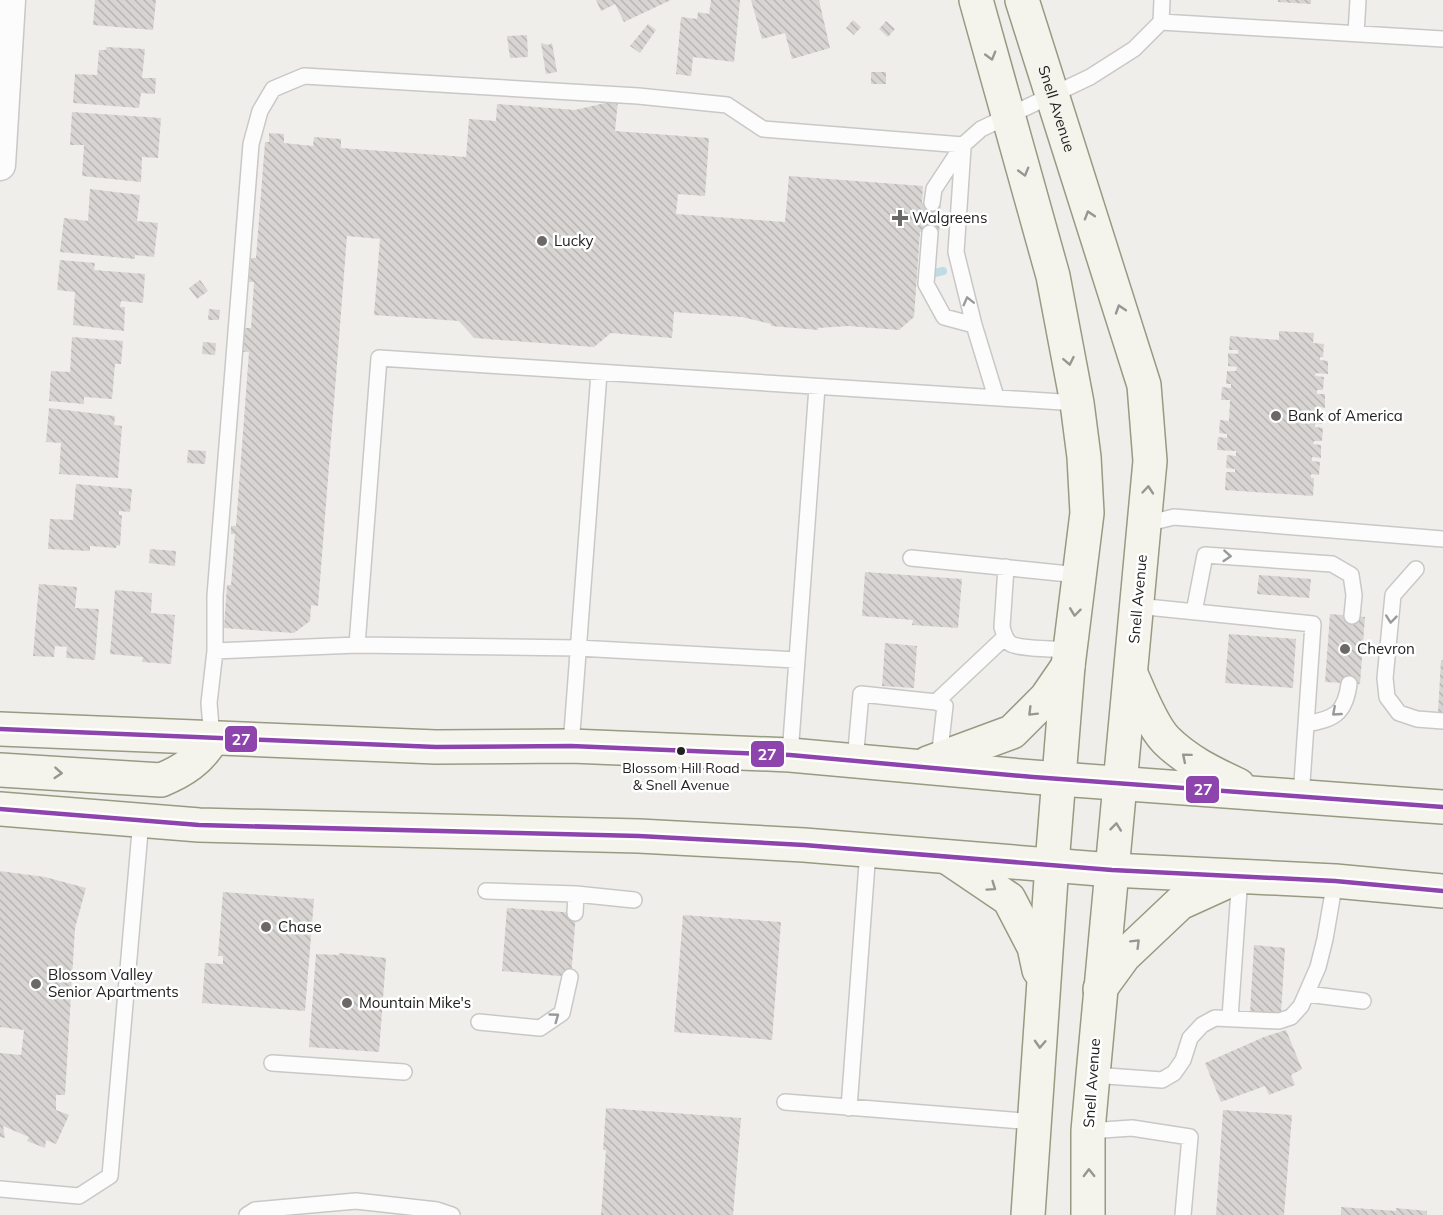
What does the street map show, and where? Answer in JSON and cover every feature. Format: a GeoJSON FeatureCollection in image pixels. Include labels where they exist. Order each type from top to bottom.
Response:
{"type":"FeatureCollection","features":[{"type":"Feature","properties":{"kind":"main road"},"geometry":{"type":"LineString","coordinates":[[976,0],[1053,276],[1077,403],[1084,457],[1087,513],[1059,779],[1028,1215]]}},
{"type":"Feature","properties":{"kind":"main road","name":"Snell Avenue"},"geometry":{"type":"LineString","coordinates":[[1022,0],[1144,385],[1150,461],[1088,1131],[1088,1215]]}},
{"type":"Feature","properties":{"kind":"main road"},"geometry":{"type":"LineString","coordinates":[[928,763],[1012,732],[1046,698],[1070,658]]}},
{"type":"Feature","properties":{"kind":"main road"},"geometry":{"type":"LineString","coordinates":[[1131,674],[1145,706],[1165,739],[1199,767],[1256,794]]}},
{"type":"Feature","properties":{"kind":"main road"},"geometry":{"type":"LineString","coordinates":[[0,729],[436,747],[571,746],[790,755],[855,761],[928,763],[1059,779],[1443,807]]}},
{"type":"Feature","properties":{"kind":"main road"},"geometry":{"type":"LineString","coordinates":[[0,770],[161,780],[191,765],[204,753],[212,739]]}},
{"type":"Feature","properties":{"kind":"main road"},"geometry":{"type":"LineString","coordinates":[[0,808],[199,825],[639,836],[943,855],[1112,870],[1335,881],[1443,891]]}},
{"type":"Feature","properties":{"kind":"main road"},"geometry":{"type":"LineString","coordinates":[[943,855],[1009,899],[1034,947],[1043,986]]}},
{"type":"Feature","properties":{"kind":"main road"},"geometry":{"type":"LineString","coordinates":[[1100,989],[1124,956],[1180,903],[1240,876]]}},
{"type":"Feature","properties":{"kind":"street"},"geometry":{"type":"LineString","coordinates":[[0,165],[10,0]]}},
{"type":"Feature","properties":{"kind":"lane"},"geometry":{"type":"LineString","coordinates":[[932,204],[934,189],[963,145],[981,129],[1090,77],[1134,49],[1161,22],[1162,0]]}},
{"type":"Feature","properties":{"kind":"lane"},"geometry":{"type":"LineString","coordinates":[[1356,34],[1358,0]]}},
{"type":"Feature","properties":{"kind":"lane"},"geometry":{"type":"LineString","coordinates":[[1161,22],[1443,39]]}},
{"type":"Feature","properties":{"kind":"lane"},"geometry":{"type":"LineString","coordinates":[[212,739],[209,703],[215,651],[215,596],[251,144],[260,111],[273,89],[304,76],[638,96],[727,105],[763,129],[963,145]]}},
{"type":"Feature","properties":{"kind":"lane"},"geometry":{"type":"LineString","coordinates":[[963,145],[956,252],[974,325],[996,397]]}},
{"type":"Feature","properties":{"kind":"lane"},"geometry":{"type":"LineString","coordinates":[[930,233],[926,284],[944,317],[974,325]]}},
{"type":"Feature","properties":{"kind":"lane"},"geometry":{"type":"LineString","coordinates":[[357,645],[379,358],[1077,403]]}},
{"type":"Feature","properties":{"kind":"lane"},"geometry":{"type":"LineString","coordinates":[[571,746],[599,373]]}},
{"type":"Feature","properties":{"kind":"lane"},"geometry":{"type":"LineString","coordinates":[[790,755],[817,387]]}},
{"type":"Feature","properties":{"kind":"lane"},"geometry":{"type":"LineString","coordinates":[[1145,524],[1174,517],[1443,539]]}},
{"type":"Feature","properties":{"kind":"lane"},"geometry":{"type":"LineString","coordinates":[[1194,612],[1205,555],[1332,564],[1351,575],[1354,595],[1353,616]]}},
{"type":"Feature","properties":{"kind":"lane"},"geometry":{"type":"LineString","coordinates":[[911,558],[1080,575]]}},
{"type":"Feature","properties":{"kind":"lane"},"geometry":{"type":"LineString","coordinates":[[1006,567],[1002,627],[1005,637],[1012,644],[1070,658]]}},
{"type":"Feature","properties":{"kind":"lane"},"geometry":{"type":"LineString","coordinates":[[1416,569],[1393,595],[1385,678],[1387,697],[1400,713],[1417,719],[1443,721]]}},
{"type":"Feature","properties":{"kind":"lane"},"geometry":{"type":"LineString","coordinates":[[1137,606],[1313,624],[1301,797]]}},
{"type":"Feature","properties":{"kind":"lane"},"geometry":{"type":"LineString","coordinates":[[936,702],[1005,637]]}},
{"type":"Feature","properties":{"kind":"lane"},"geometry":{"type":"LineString","coordinates":[[215,651],[357,645],[578,648],[796,660]]}},
{"type":"Feature","properties":{"kind":"lane"},"geometry":{"type":"LineString","coordinates":[[1306,724],[1325,720],[1338,713],[1347,701],[1349,684]]}},
{"type":"Feature","properties":{"kind":"lane"},"geometry":{"type":"LineString","coordinates":[[855,761],[861,694],[936,702],[945,706],[928,763]]}},
{"type":"Feature","properties":{"kind":"lane"},"geometry":{"type":"LineString","coordinates":[[0,1189],[79,1196],[110,1176],[141,820]]}},
{"type":"Feature","properties":{"kind":"lane"},"geometry":{"type":"LineString","coordinates":[[849,1108],[868,850]]}},
{"type":"Feature","properties":{"kind":"lane"},"geometry":{"type":"LineString","coordinates":[[1230,1018],[1240,876]]}},
{"type":"Feature","properties":{"kind":"lane"},"geometry":{"type":"LineString","coordinates":[[1093,1075],[1162,1080],[1174,1073],[1183,1060],[1190,1038],[1202,1024],[1215,1018],[1279,1021],[1291,1017],[1301,1006],[1318,967],[1335,881]]}},
{"type":"Feature","properties":{"kind":"lane"},"geometry":{"type":"LineString","coordinates":[[486,891],[576,894],[634,900]]}},
{"type":"Feature","properties":{"kind":"lane"},"geometry":{"type":"LineString","coordinates":[[574,913],[576,894]]}},
{"type":"Feature","properties":{"kind":"lane"},"geometry":{"type":"LineString","coordinates":[[479,1022],[540,1028],[562,1013],[570,977]]}},
{"type":"Feature","properties":{"kind":"lane"},"geometry":{"type":"LineString","coordinates":[[1306,994],[1363,1001]]}},
{"type":"Feature","properties":{"kind":"lane"},"geometry":{"type":"LineString","coordinates":[[272,1063],[404,1072]]}},
{"type":"Feature","properties":{"kind":"lane"},"geometry":{"type":"LineString","coordinates":[[785,1102],[1035,1122]]}},
{"type":"Feature","properties":{"kind":"lane"},"geometry":{"type":"LineString","coordinates":[[1088,1131],[1132,1128],[1190,1137],[1183,1215]]}},
{"type":"Feature","properties":{"kind":"lane"},"geometry":{"type":"LineString","coordinates":[[248,1215],[255,1210],[355,1208],[437,1209],[452,1215]]}},
{"type":"Feature","properties":{"kind":"building"},"geometry":{"type":"Polygon","coordinates":[[[95,0],[156,0],[153,30],[93,25],[95,0]]]}},
{"type":"Feature","properties":{"kind":"building"},"geometry":{"type":"Polygon","coordinates":[[[596,0],[671,0],[624,22],[615,4],[601,11],[596,0]]]}},
{"type":"Feature","properties":{"kind":"building"},"geometry":{"type":"Polygon","coordinates":[[[711,0],[740,0],[734,62],[693,57],[691,76],[676,74],[681,17],[697,19],[698,12],[709,14],[711,0]]]}},
{"type":"Feature","properties":{"kind":"building"},"geometry":{"type":"Polygon","coordinates":[[[751,0],[819,0],[830,48],[792,59],[785,33],[762,39],[751,0]]]}},
{"type":"Feature","properties":{"kind":"building"},"geometry":{"type":"Polygon","coordinates":[[[1278,0],[1311,0],[1311,4],[1278,2],[1278,0]]]}},
{"type":"Feature","properties":{"kind":"building"},"geometry":{"type":"Polygon","coordinates":[[[853,20],[861,27],[854,35],[846,28],[853,20]]]}},
{"type":"Feature","properties":{"kind":"building"},"geometry":{"type":"Polygon","coordinates":[[[886,21],[895,29],[888,37],[879,29],[886,21]]]}},
{"type":"Feature","properties":{"kind":"building"},"geometry":{"type":"Polygon","coordinates":[[[648,24],[656,30],[640,53],[630,46],[648,24]]]}},
{"type":"Feature","properties":{"kind":"building"},"geometry":{"type":"Polygon","coordinates":[[[527,35],[528,57],[510,58],[507,36],[527,35]]]}},
{"type":"Feature","properties":{"kind":"building"},"geometry":{"type":"Polygon","coordinates":[[[541,43],[548,45],[552,43],[557,72],[546,74],[541,43]]]}},
{"type":"Feature","properties":{"kind":"building"},"geometry":{"type":"Polygon","coordinates":[[[106,47],[145,49],[142,78],[156,78],[155,94],[141,93],[139,108],[73,103],[75,74],[97,75],[99,50],[106,50],[106,47]]]}},
{"type":"Feature","properties":{"kind":"building"},"geometry":{"type":"Polygon","coordinates":[[[871,72],[886,72],[886,84],[871,84],[871,72]]]}},
{"type":"Feature","properties":{"kind":"building"},"geometry":{"type":"Polygon","coordinates":[[[618,100],[615,131],[709,138],[705,196],[678,194],[676,214],[785,222],[789,176],[923,186],[922,203],[941,204],[939,234],[920,232],[914,317],[899,330],[848,326],[818,328],[818,330],[771,326],[771,324],[742,317],[674,312],[672,338],[611,333],[594,347],[474,338],[459,321],[374,315],[380,239],[347,236],[318,606],[311,605],[310,621],[294,633],[224,628],[227,585],[231,585],[235,534],[231,534],[231,526],[236,526],[249,352],[243,352],[245,328],[251,328],[254,282],[249,282],[251,258],[256,258],[265,142],[269,142],[269,133],[284,134],[284,143],[313,146],[314,137],[341,139],[341,148],[466,157],[469,119],[496,121],[497,104],[575,110],[618,100]]]}},
{"type":"Feature","properties":{"kind":"building"},"geometry":{"type":"Polygon","coordinates":[[[72,112],[161,118],[158,158],[142,157],[141,182],[82,176],[84,145],[70,145],[72,112]]]}},
{"type":"Feature","properties":{"kind":"building"},"geometry":{"type":"Polygon","coordinates":[[[90,189],[140,195],[137,221],[158,223],[154,257],[135,255],[135,259],[60,252],[64,218],[88,221],[90,189]]]}},
{"type":"Feature","properties":{"kind":"building"},"geometry":{"type":"Polygon","coordinates":[[[60,260],[95,263],[94,270],[145,274],[143,303],[121,301],[120,307],[125,307],[124,331],[73,325],[75,292],[57,290],[60,260]]]}},
{"type":"Feature","properties":{"kind":"building"},"geometry":{"type":"Polygon","coordinates":[[[200,280],[208,291],[197,299],[189,288],[200,280]]]}},
{"type":"Feature","properties":{"kind":"building"},"geometry":{"type":"Polygon","coordinates":[[[209,309],[220,310],[219,320],[208,320],[209,309]]]}},
{"type":"Feature","properties":{"kind":"building","name":"Bank of America"},"geometry":{"type":"Polygon","coordinates":[[[1279,331],[1314,333],[1313,343],[1324,344],[1323,357],[1320,357],[1320,360],[1328,361],[1328,374],[1316,373],[1315,376],[1324,377],[1323,390],[1317,390],[1317,394],[1325,394],[1325,408],[1316,407],[1316,411],[1324,411],[1323,424],[1315,424],[1315,427],[1323,428],[1322,441],[1314,441],[1313,444],[1321,445],[1321,458],[1312,457],[1312,461],[1320,462],[1319,475],[1311,474],[1311,478],[1314,478],[1313,496],[1225,490],[1226,472],[1235,472],[1235,469],[1226,468],[1227,455],[1236,456],[1236,451],[1217,450],[1218,437],[1227,438],[1227,434],[1219,433],[1220,420],[1229,421],[1230,400],[1221,400],[1222,387],[1231,388],[1231,384],[1226,384],[1227,371],[1236,371],[1237,367],[1228,366],[1228,353],[1238,354],[1238,350],[1229,350],[1230,336],[1279,340],[1279,331]]]}},
{"type":"Feature","properties":{"kind":"building"},"geometry":{"type":"Polygon","coordinates":[[[72,337],[123,341],[121,364],[115,364],[112,399],[84,397],[84,404],[49,401],[51,371],[70,372],[72,337]]]}},
{"type":"Feature","properties":{"kind":"building"},"geometry":{"type":"Polygon","coordinates":[[[203,342],[216,343],[215,355],[202,354],[203,342]]]}},
{"type":"Feature","properties":{"kind":"building"},"geometry":{"type":"Polygon","coordinates":[[[49,408],[115,416],[114,425],[122,426],[118,478],[59,474],[61,443],[46,442],[49,408]]]}},
{"type":"Feature","properties":{"kind":"building"},"geometry":{"type":"Polygon","coordinates":[[[188,450],[206,451],[205,464],[187,463],[188,450]]]}},
{"type":"Feature","properties":{"kind":"building"},"geometry":{"type":"Polygon","coordinates":[[[76,484],[132,489],[130,512],[119,511],[119,515],[122,515],[120,546],[117,545],[116,548],[90,546],[90,551],[48,549],[50,519],[73,520],[76,484]]]}},
{"type":"Feature","properties":{"kind":"building"},"geometry":{"type":"Polygon","coordinates":[[[150,549],[176,551],[175,566],[149,563],[150,549]]]}},
{"type":"Feature","properties":{"kind":"building"},"geometry":{"type":"Polygon","coordinates":[[[865,572],[962,579],[958,628],[912,625],[913,620],[862,616],[865,572]]]}},
{"type":"Feature","properties":{"kind":"building"},"geometry":{"type":"Polygon","coordinates":[[[1259,575],[1311,579],[1309,598],[1257,594],[1259,575]]]}},
{"type":"Feature","properties":{"kind":"building"},"geometry":{"type":"Polygon","coordinates":[[[39,584],[77,587],[75,608],[99,609],[95,660],[66,658],[67,647],[55,646],[54,657],[33,656],[39,584]]]}},
{"type":"Feature","properties":{"kind":"building"},"geometry":{"type":"Polygon","coordinates":[[[115,590],[152,593],[151,613],[175,615],[171,664],[142,662],[143,657],[110,654],[115,590]]]}},
{"type":"Feature","properties":{"kind":"building","name":"Chevron"},"geometry":{"type":"Polygon","coordinates":[[[1330,614],[1365,617],[1360,684],[1325,682],[1330,614]]]}},
{"type":"Feature","properties":{"kind":"building"},"geometry":{"type":"Polygon","coordinates":[[[1229,634],[1296,639],[1293,688],[1225,683],[1229,634]]]}},
{"type":"Feature","properties":{"kind":"building"},"geometry":{"type":"Polygon","coordinates":[[[885,643],[917,646],[914,688],[882,686],[885,643]]]}},
{"type":"Feature","properties":{"kind":"building"},"geometry":{"type":"Polygon","coordinates":[[[1441,660],[1443,660],[1443,713],[1438,713],[1441,660]]]}},
{"type":"Feature","properties":{"kind":"building","name":"Blossom Valley Senior Apartments"},"geometry":{"type":"Polygon","coordinates":[[[0,871],[45,877],[86,888],[75,928],[65,1095],[56,1095],[56,1110],[69,1115],[56,1144],[46,1140],[45,1148],[27,1141],[29,1137],[3,1126],[5,1138],[0,1137],[0,1053],[21,1055],[24,1030],[0,1027],[0,871]]]}},
{"type":"Feature","properties":{"kind":"building","name":"Chase"},"geometry":{"type":"Polygon","coordinates":[[[223,892],[314,899],[305,1011],[202,1003],[205,963],[223,964],[223,956],[218,956],[223,892]]]}},
{"type":"Feature","properties":{"kind":"building"},"geometry":{"type":"Polygon","coordinates":[[[507,908],[576,913],[571,977],[502,971],[507,908]]]}},
{"type":"Feature","properties":{"kind":"building"},"geometry":{"type":"Polygon","coordinates":[[[683,915],[781,922],[772,1040],[674,1032],[683,915]]]}},
{"type":"Feature","properties":{"kind":"building"},"geometry":{"type":"Polygon","coordinates":[[[1254,945],[1285,948],[1281,1014],[1250,1012],[1254,945]]]}},
{"type":"Feature","properties":{"kind":"building","name":"Mountain Mike's"},"geometry":{"type":"Polygon","coordinates":[[[339,953],[386,958],[379,1052],[309,1047],[316,954],[339,955],[339,953]]]}},
{"type":"Feature","properties":{"kind":"building"},"geometry":{"type":"Polygon","coordinates":[[[1286,1030],[1302,1069],[1291,1075],[1295,1085],[1269,1095],[1265,1086],[1221,1102],[1205,1063],[1264,1037],[1286,1030]]]}},
{"type":"Feature","properties":{"kind":"building"},"geometry":{"type":"Polygon","coordinates":[[[606,1108],[741,1118],[733,1215],[601,1215],[606,1150],[603,1150],[606,1108]]]}},
{"type":"Feature","properties":{"kind":"building"},"geometry":{"type":"Polygon","coordinates":[[[1223,1110],[1292,1115],[1284,1215],[1216,1215],[1223,1110]]]}},
{"type":"Feature","properties":{"kind":"building"},"geometry":{"type":"Polygon","coordinates":[[[1341,1207],[1396,1211],[1396,1208],[1427,1211],[1427,1215],[1341,1215],[1341,1207]]]}},
{"type":"Feature","properties":{"kind":"waterway"},"geometry":{"type":"LineString","coordinates":[[935,273],[943,271]]}},
{"type":"Feature","properties":{"kind":"transit line","name":"27"},"geometry":{"type":"LineString","coordinates":[[0,729],[436,747],[571,746],[790,755],[1033,777],[1443,807]]}},
{"type":"Feature","properties":{"kind":"transit line","name":"27"},"geometry":{"type":"LineString","coordinates":[[0,809],[199,825],[639,836],[804,845],[1112,870],[1335,881],[1443,891]]}},
{"type":"Feature","properties":{"kind":"place","name":"Walgreens"},"geometry":{"type":"Point","coordinates":[900,218]}},
{"type":"Feature","properties":{"kind":"place","name":"Lucky"},"geometry":{"type":"Point","coordinates":[542,241]}},
{"type":"Feature","properties":{"kind":"place","name":"Bank of America"},"geometry":{"type":"Point","coordinates":[1276,416]}},
{"type":"Feature","properties":{"kind":"place","name":"Chevron"},"geometry":{"type":"Point","coordinates":[1345,649]}},
{"type":"Feature","properties":{"kind":"place","name":"Blossom Hill Road & Snell Avenue"},"geometry":{"type":"Point","coordinates":[681,751]}},
{"type":"Feature","properties":{"kind":"place","name":"Chase"},"geometry":{"type":"Point","coordinates":[266,927]}},
{"type":"Feature","properties":{"kind":"place","name":"Blossom Valley Senior Apartments"},"geometry":{"type":"Point","coordinates":[36,984]}},
{"type":"Feature","properties":{"kind":"place","name":"Mountain Mike's"},"geometry":{"type":"Point","coordinates":[347,1003]}}]}
